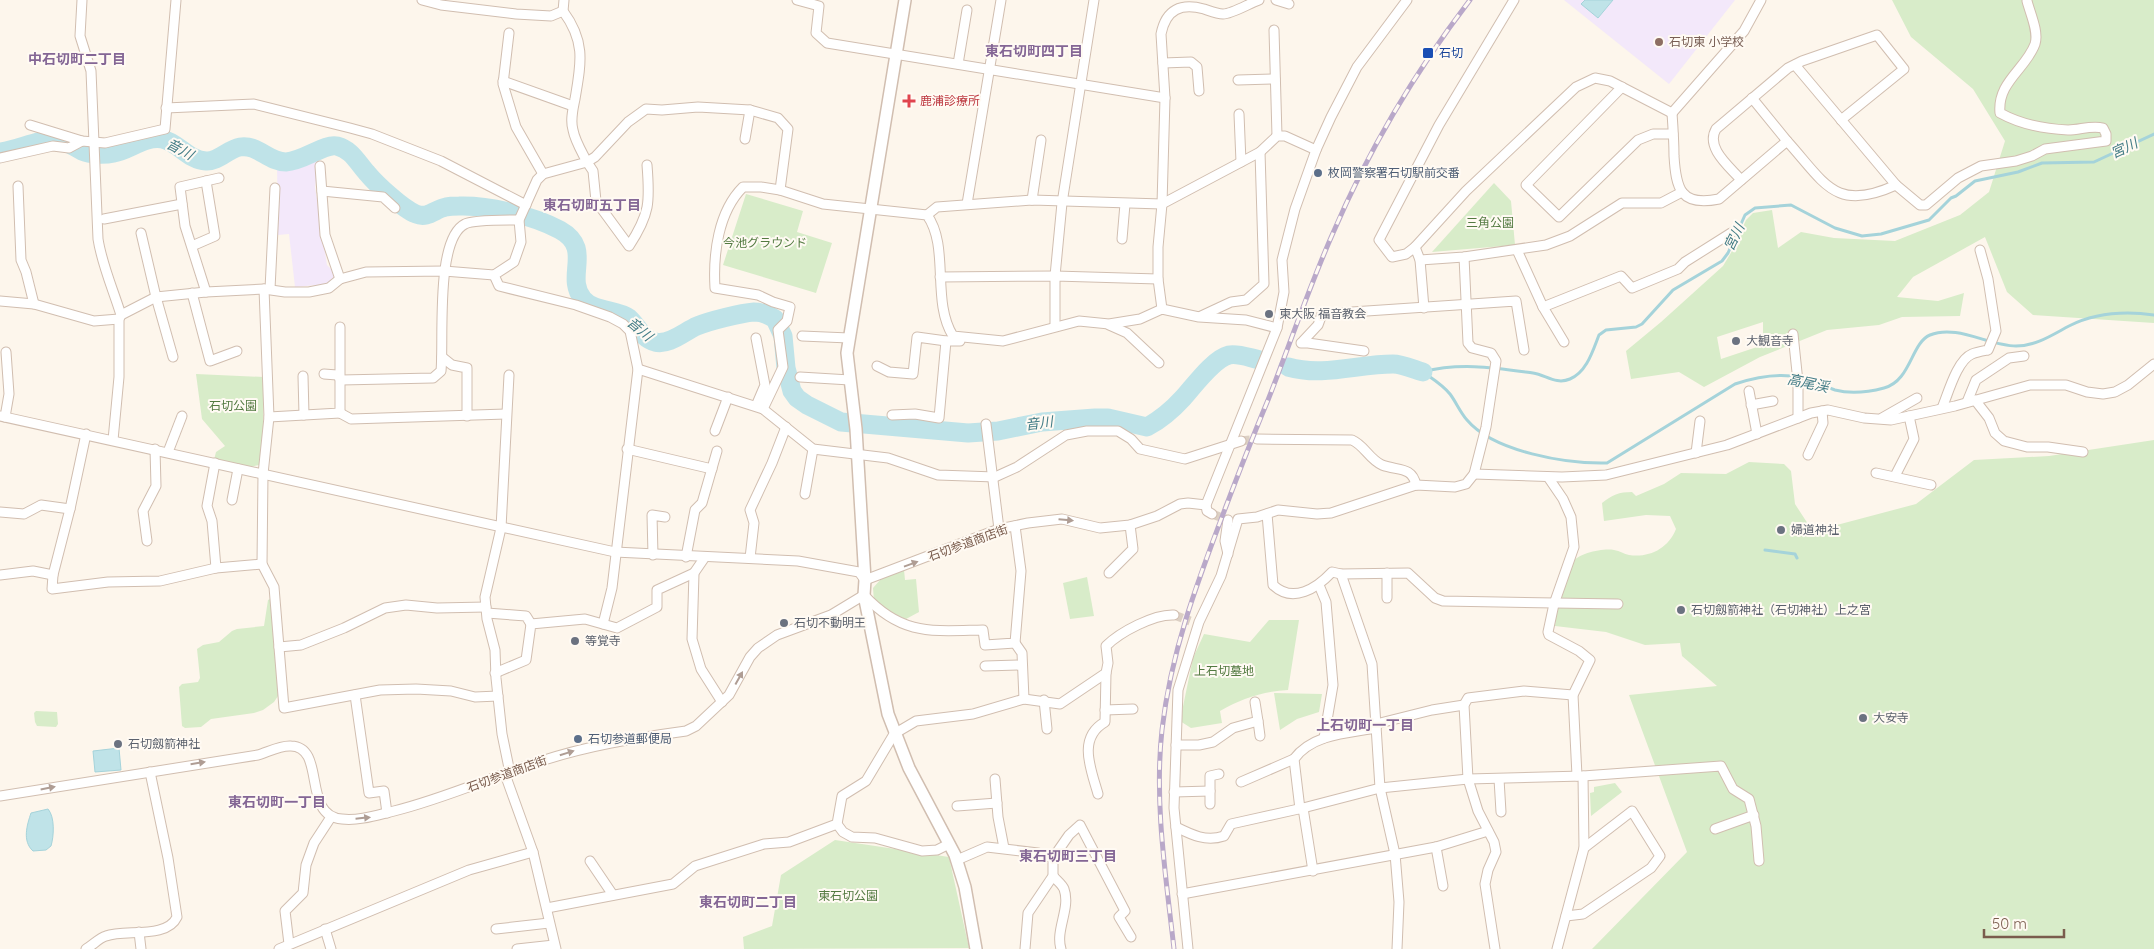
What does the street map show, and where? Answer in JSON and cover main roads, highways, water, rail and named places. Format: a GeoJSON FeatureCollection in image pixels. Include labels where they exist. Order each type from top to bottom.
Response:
{"type":"FeatureCollection","features":[{"type":"Feature","properties":{"kind":"water"},"geometry":{"type":"Polygon","coordinates":[[[1585,0],[1613,0],[1598,18],[1581,4],[1585,0]]]}},
{"type":"Feature","properties":{"kind":"water"},"geometry":{"type":"Polygon","coordinates":[[[119,748],[121,770],[95,772],[93,751],[119,748]]]}},
{"type":"Feature","properties":{"kind":"water"},"geometry":{"type":"Polygon","coordinates":[[[48,809],[52,817],[53,827],[51,846],[46,850],[33,851],[26,838],[31,813],[48,809]]]}},
{"type":"Feature","properties":{"kind":"waterway","name":"宮川"},"geometry":{"type":"LineString","coordinates":[[1423,372],[1451,367],[1478,367],[1533,373],[1560,381],[1570,379],[1576,376],[1585,366],[1599,335],[1606,330],[1636,327],[1642,324],[1673,290],[1722,261],[1728,253],[1745,215],[1755,208],[1791,205],[1835,228],[1862,236],[1881,234],[1929,220],[1951,198],[1975,181],[2018,172],[2042,163],[2094,162],[2154,134]]}},
{"type":"Feature","properties":{"kind":"waterway","name":"音川"},"geometry":{"type":"LineString","coordinates":[[0,152],[36,142],[58,140],[82,151],[106,154],[120,151],[144,141],[162,139],[200,160],[210,161],[236,148],[246,147],[286,162],[300,159],[327,147],[337,146],[347,150],[371,178],[397,202],[416,214],[428,215],[451,206],[484,207],[525,216],[560,230],[570,237],[575,246],[577,254],[576,281],[583,299],[593,306],[624,315],[629,318],[643,335],[655,342],[666,342],[702,324],[741,314],[757,312],[770,316],[775,319],[783,336],[786,368],[792,391],[797,398],[807,405],[841,422],[968,433],[998,431],[1042,422],[1095,418],[1108,418],[1147,427],[1171,410],[1210,367],[1223,358],[1229,355],[1236,355],[1260,360]]}},
{"type":"Feature","properties":{"kind":"waterway","name":"高尾渓"},"geometry":{"type":"LineString","coordinates":[[1423,372],[1447,391],[1467,420],[1479,431],[1495,440],[1532,454],[1572,461],[1607,463],[1735,384],[1749,380],[1770,376],[1791,376],[1835,390],[1853,392],[1872,391],[1893,384],[1900,378],[1924,339],[1940,332],[1962,334],[2006,345],[2023,346],[2044,339],[2089,318],[2121,313],[2154,315]]}},
{"type":"Feature","properties":{"kind":"waterway","name":"音川"},"geometry":{"type":"LineString","coordinates":[[1288,367],[1314,371],[1393,364],[1423,372]]}},
{"type":"Feature","properties":{"kind":"waterway"},"geometry":{"type":"LineString","coordinates":[[1765,550],[1795,554],[1797,558]]}},
{"type":"Feature","properties":{"kind":"tunnel"},"geometry":{"type":"LineString","coordinates":[[1241,441],[1257,439]]}},
{"type":"Feature","properties":{"kind":"tunnel"},"geometry":{"type":"LineString","coordinates":[[1212,514],[1228,520]]}},
{"type":"Feature","properties":{"kind":"tunnel"},"geometry":{"type":"LineString","coordinates":[[1174,615],[1190,621]]}},
{"type":"Feature","properties":{"kind":"railway"},"geometry":{"type":"LineString","coordinates":[[1174,949],[1162,840],[1159,784],[1162,730],[1166,701],[1186,618],[1236,481],[1316,274],[1347,202],[1394,112],[1430,55],[1470,0]]}},
{"type":"Feature","properties":{"kind":"place","name":"石切東 小学校"},"geometry":{"type":"Point","coordinates":[1659,42]}},
{"type":"Feature","properties":{"kind":"place","name":"石切"},"geometry":{"type":"Point","coordinates":[1428,53]}},
{"type":"Feature","properties":{"kind":"place","name":"鹿浦診療所"},"geometry":{"type":"Point","coordinates":[909,101]}},
{"type":"Feature","properties":{"kind":"place","name":"枚岡警察署石切駅前交番"},"geometry":{"type":"Point","coordinates":[1318,173]}},
{"type":"Feature","properties":{"kind":"place","name":"東大阪 福音教会"},"geometry":{"type":"Point","coordinates":[1269,314]}},
{"type":"Feature","properties":{"kind":"place","name":"大観音寺"},"geometry":{"type":"Point","coordinates":[1736,341]}},
{"type":"Feature","properties":{"kind":"place","name":"婦道神社"},"geometry":{"type":"Point","coordinates":[1781,530]}},
{"type":"Feature","properties":{"kind":"place","name":"石切劔箭神社（石切神社）上之宮"},"geometry":{"type":"Point","coordinates":[1681,610]}},
{"type":"Feature","properties":{"kind":"place","name":"石切不動明王"},"geometry":{"type":"Point","coordinates":[784,623]}},
{"type":"Feature","properties":{"kind":"place","name":"等覚寺"},"geometry":{"type":"Point","coordinates":[575,641]}},
{"type":"Feature","properties":{"kind":"place","name":"大安寺"},"geometry":{"type":"Point","coordinates":[1863,718]}},
{"type":"Feature","properties":{"kind":"place","name":"石切参道郵便局"},"geometry":{"type":"Point","coordinates":[578,739]}},
{"type":"Feature","properties":{"kind":"place","name":"石切劔箭神社"},"geometry":{"type":"Point","coordinates":[118,744]}},
{"type":"Feature","properties":{"kind":"district","name":"東石切町四丁目"},"geometry":{"type":"Point","coordinates":[1034,51]}},
{"type":"Feature","properties":{"kind":"district","name":"中石切町二丁目"},"geometry":{"type":"Point","coordinates":[77,59]}},
{"type":"Feature","properties":{"kind":"district","name":"東石切町五丁目"},"geometry":{"type":"Point","coordinates":[592,205]}},
{"type":"Feature","properties":{"kind":"district","name":"上石切町一丁目"},"geometry":{"type":"Point","coordinates":[1365,725]}},
{"type":"Feature","properties":{"kind":"district","name":"東石切町一丁目"},"geometry":{"type":"Point","coordinates":[277,802]}},
{"type":"Feature","properties":{"kind":"district","name":"東石切町三丁目"},"geometry":{"type":"Point","coordinates":[1068,856]}},
{"type":"Feature","properties":{"kind":"district","name":"東石切町二丁目"},"geometry":{"type":"Point","coordinates":[748,902]}},
{"type":"Feature","properties":{"kind":"park label","name":"三角公園"},"geometry":{"type":"Point","coordinates":[1490,223]}},
{"type":"Feature","properties":{"kind":"park label","name":"今池グラウンド"},"geometry":{"type":"Point","coordinates":[765,243]}},
{"type":"Feature","properties":{"kind":"park label","name":"石切公園"},"geometry":{"type":"Point","coordinates":[233,406]}},
{"type":"Feature","properties":{"kind":"park label","name":"上石切墓地"},"geometry":{"type":"Point","coordinates":[1224,671]}},
{"type":"Feature","properties":{"kind":"park label","name":"東石切公園"},"geometry":{"type":"Point","coordinates":[848,896]}}]}
